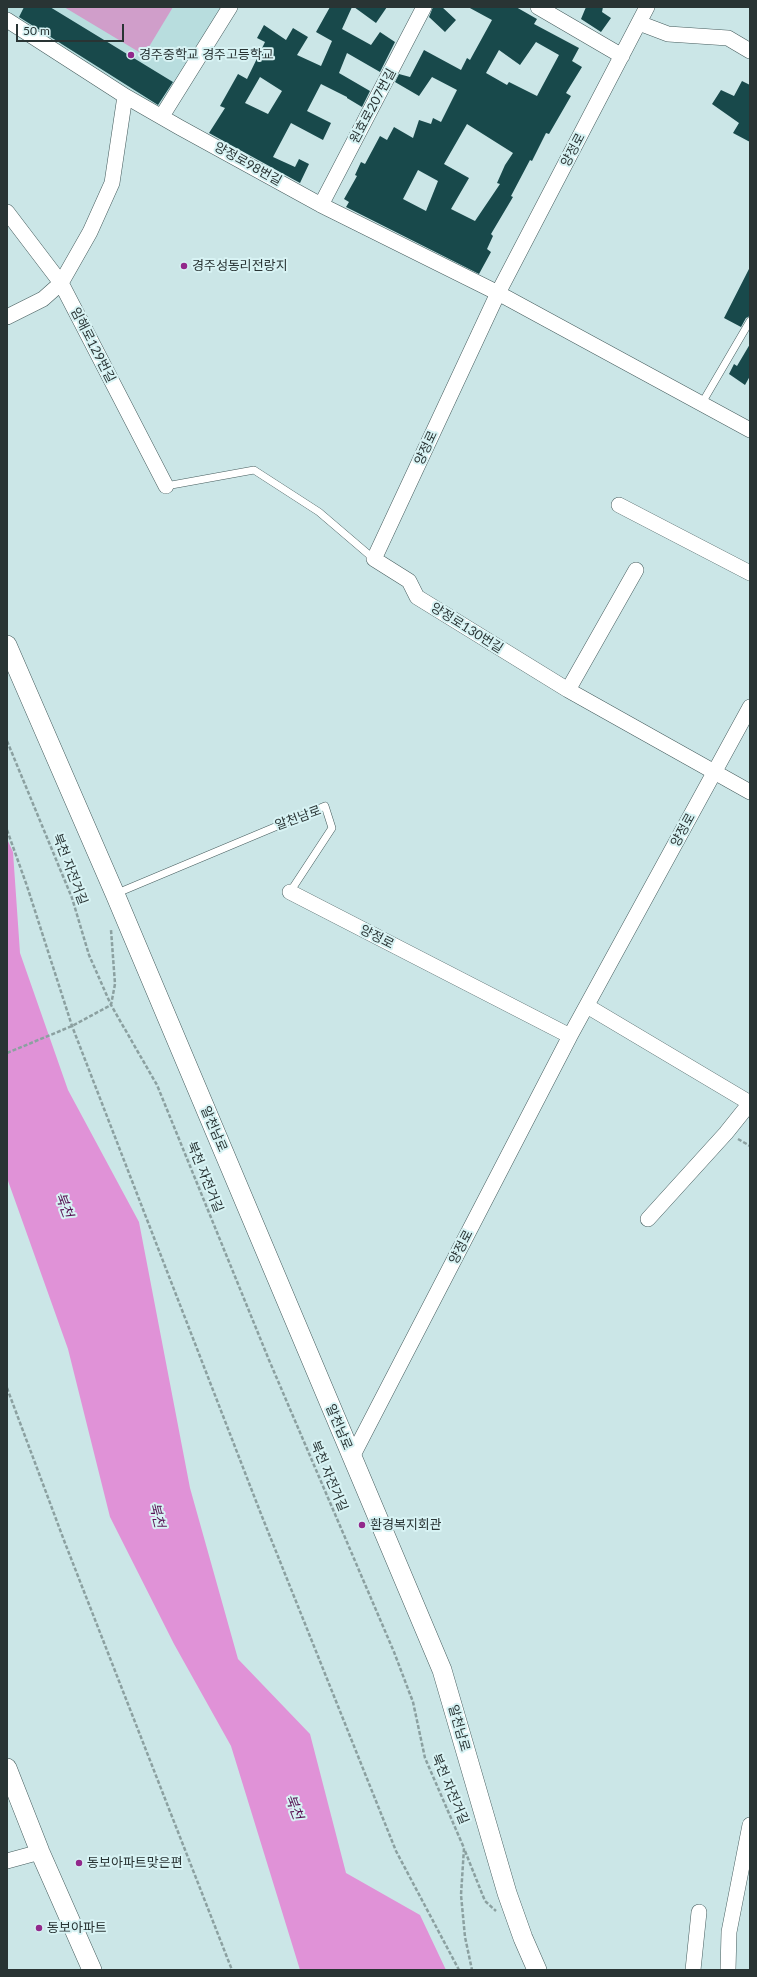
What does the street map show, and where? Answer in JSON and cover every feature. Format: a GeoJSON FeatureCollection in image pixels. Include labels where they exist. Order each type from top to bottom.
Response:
{"type":"FeatureCollection","features":[{"type":"Feature","properties":{"kind":"street"},"geometry":{"type":"LineString","coordinates":[[162,116],[230,7]]}},
{"type":"Feature","properties":{"kind":"street","name":"원효로207번길"},"geometry":{"type":"LineString","coordinates":[[321,205],[424,7]]}},
{"type":"Feature","properties":{"kind":"street"},"geometry":{"type":"LineString","coordinates":[[538,7],[622,56]]}},
{"type":"Feature","properties":{"kind":"street","name":"양정로"},"geometry":{"type":"LineString","coordinates":[[374,559],[498,293],[647,7]]}},
{"type":"Feature","properties":{"kind":"street","name":"양정로98번길"},"geometry":{"type":"LineString","coordinates":[[7,20],[125,96],[321,205],[498,293]]}},
{"type":"Feature","properties":{"kind":"street"},"geometry":{"type":"LineString","coordinates":[[639,23],[668,34],[728,38],[750,51]]}},
{"type":"Feature","properties":{"kind":"street"},"geometry":{"type":"LineString","coordinates":[[7,317],[43,299],[61,283],[90,232],[112,183],[125,96]]}},
{"type":"Feature","properties":{"kind":"street","name":"임해로129번길"},"geometry":{"type":"LineString","coordinates":[[7,212],[61,283],[166,486]]}},
{"type":"Feature","properties":{"kind":"street"},"geometry":{"type":"LineString","coordinates":[[498,293],[750,430]]}},
{"type":"Feature","properties":{"kind":"street"},"geometry":{"type":"LineString","coordinates":[[619,505],[750,573]]}},
{"type":"Feature","properties":{"kind":"street","name":"양정로130번길"},"geometry":{"type":"LineString","coordinates":[[374,559],[409,581],[417,597],[568,690],[716,772]]}},
{"type":"Feature","properties":{"kind":"street"},"geometry":{"type":"LineString","coordinates":[[568,690],[636,570]]}},
{"type":"Feature","properties":{"kind":"street","name":"알천남로"},"geometry":{"type":"LineString","coordinates":[[7,645],[115,894],[442,1670],[507,1893],[523,1938],[537,1970]]}},
{"type":"Feature","properties":{"kind":"street","name":"양정로"},"geometry":{"type":"LineString","coordinates":[[352,1457],[570,1036],[716,772],[750,707]]}},
{"type":"Feature","properties":{"kind":"street"},"geometry":{"type":"LineString","coordinates":[[716,772],[750,792]]}},
{"type":"Feature","properties":{"kind":"street","name":"양정로"},"geometry":{"type":"LineString","coordinates":[[290,892],[570,1036]]}},
{"type":"Feature","properties":{"kind":"street"},"geometry":{"type":"LineString","coordinates":[[587,1006],[750,1103],[726,1133],[648,1219]]}},
{"type":"Feature","properties":{"kind":"street"},"geometry":{"type":"LineString","coordinates":[[7,1768],[40,1852],[92,1970]]}},
{"type":"Feature","properties":{"kind":"street"},"geometry":{"type":"LineString","coordinates":[[728,1970],[729,1932],[750,1825]]}},
{"type":"Feature","properties":{"kind":"street"},"geometry":{"type":"LineString","coordinates":[[7,1861],[40,1852]]}},
{"type":"Feature","properties":{"kind":"street"},"geometry":{"type":"LineString","coordinates":[[692,1970],[699,1912]]}},
{"type":"Feature","properties":{"kind":"lane"},"geometry":{"type":"LineString","coordinates":[[702,403],[750,321]]}},
{"type":"Feature","properties":{"kind":"lane"},"geometry":{"type":"LineString","coordinates":[[166,486],[254,470],[318,512],[374,559]]}},
{"type":"Feature","properties":{"kind":"lane","name":"알천남로"},"geometry":{"type":"LineString","coordinates":[[115,894],[325,806],[332,828],[290,892]]}},
{"type":"Feature","properties":{"kind":"path","name":"북천 자전거길"},"geometry":{"type":"LineString","coordinates":[[7,741],[72,898],[89,955],[111,1005],[157,1085],[269,1360],[394,1652],[413,1702],[425,1758],[464,1848],[461,1895],[465,1937],[472,1970]]}},
{"type":"Feature","properties":{"kind":"path"},"geometry":{"type":"LineString","coordinates":[[7,830],[27,886],[72,1026],[258,1506],[396,1851],[459,1970]]}},
{"type":"Feature","properties":{"kind":"path"},"geometry":{"type":"LineString","coordinates":[[7,1054],[72,1026],[111,1005],[115,984],[112,927]]}},
{"type":"Feature","properties":{"kind":"path"},"geometry":{"type":"LineString","coordinates":[[7,1388],[65,1543],[232,1970]]}},
{"type":"Feature","properties":{"kind":"path"},"geometry":{"type":"LineString","coordinates":[[464,1848],[485,1901],[501,1917]]}},
{"type":"Feature","properties":{"kind":"shaded area","name":"경주중학교 경주고등학교"},"geometry":{"type":"Polygon","coordinates":[[[7,7],[224,7],[162,116],[7,14],[7,7]]]}},
{"type":"Feature","properties":{"kind":"shaded area"},"geometry":{"type":"Polygon","coordinates":[[[64,7],[173,7],[144,55],[64,7]]]}},
{"type":"Feature","properties":{"kind":"water","name":"북천"},"geometry":{"type":"Polygon","coordinates":[[[7,839],[13,852],[20,953],[68,1090],[139,1222],[190,1488],[238,1659],[310,1734],[346,1873],[420,1915],[446,1970],[300,1970],[231,1746],[174,1644],[110,1517],[68,1349],[7,1178],[7,839]]]}},
{"type":"Feature","properties":{"kind":"building"},"geometry":{"type":"Polygon","coordinates":[[[24,7],[50,7],[173,82],[158,105],[19,17],[24,7]]]}},
{"type":"Feature","properties":{"kind":"building"},"geometry":{"type":"Polygon","coordinates":[[[330,7],[352,7],[342,29],[371,45],[380,32],[395,42],[380,72],[347,53],[339,73],[370,91],[362,107],[347,97],[321,84],[307,111],[331,123],[323,140],[291,123],[273,157],[295,167],[299,159],[309,164],[300,183],[209,133],[225,108],[220,106],[238,74],[247,79],[265,42],[257,38],[264,25],[286,40],[293,28],[308,37],[297,55],[321,66],[332,41],[316,32],[330,7]],[[260,77],[245,103],[268,114],[282,91],[260,77]]]}},
{"type":"Feature","properties":{"kind":"building"},"geometry":{"type":"Polygon","coordinates":[[[354,7],[387,7],[376,23],[354,7]]]}},
{"type":"Feature","properties":{"kind":"building"},"geometry":{"type":"Polygon","coordinates":[[[433,7],[442,7],[456,20],[445,32],[429,17],[433,7]]]}},
{"type":"Feature","properties":{"kind":"building"},"geometry":{"type":"Polygon","coordinates":[[[468,7],[516,7],[537,19],[534,24],[579,48],[572,61],[582,67],[566,93],[571,96],[549,134],[546,133],[532,161],[530,160],[511,196],[513,197],[491,234],[493,236],[487,249],[491,252],[479,274],[346,207],[349,202],[344,199],[357,176],[355,175],[361,162],[365,164],[380,136],[387,140],[394,127],[413,138],[419,120],[431,124],[433,118],[441,122],[457,90],[432,77],[419,96],[395,82],[399,74],[410,77],[424,50],[461,70],[467,58],[470,60],[492,20],[468,7]],[[536,42],[520,65],[499,50],[486,73],[507,85],[509,82],[537,96],[559,55],[536,42]],[[467,124],[444,164],[469,178],[451,209],[475,221],[500,184],[497,183],[505,165],[513,153],[467,124]],[[418,170],[403,199],[426,211],[438,181],[418,170]]]}},
{"type":"Feature","properties":{"kind":"building"},"geometry":{"type":"Polygon","coordinates":[[[586,7],[603,7],[602,12],[611,18],[601,32],[581,19],[586,7]]]}},
{"type":"Feature","properties":{"kind":"building"},"geometry":{"type":"Polygon","coordinates":[[[742,81],[750,85],[750,142],[733,133],[739,123],[712,104],[721,90],[734,96],[742,81]]]}},
{"type":"Feature","properties":{"kind":"building"},"geometry":{"type":"Polygon","coordinates":[[[750,267],[750,316],[746,318],[741,327],[724,318],[750,267]]]}},
{"type":"Feature","properties":{"kind":"building"},"geometry":{"type":"Polygon","coordinates":[[[750,344],[750,376],[745,385],[729,374],[734,364],[737,366],[750,344]]]}},
{"type":"Feature","properties":{"kind":"place","name":"경주중학교 경주고등학교"},"geometry":{"type":"Point","coordinates":[131,55]}},
{"type":"Feature","properties":{"kind":"place","name":"경주성동리전랑지"},"geometry":{"type":"Point","coordinates":[184,266]}},
{"type":"Feature","properties":{"kind":"place","name":"환경복지회관"},"geometry":{"type":"Point","coordinates":[362,1525]}},
{"type":"Feature","properties":{"kind":"place","name":"동보아파트맞은편"},"geometry":{"type":"Point","coordinates":[79,1863]}},
{"type":"Feature","properties":{"kind":"place","name":"동보아파트"},"geometry":{"type":"Point","coordinates":[39,1928]}}]}
